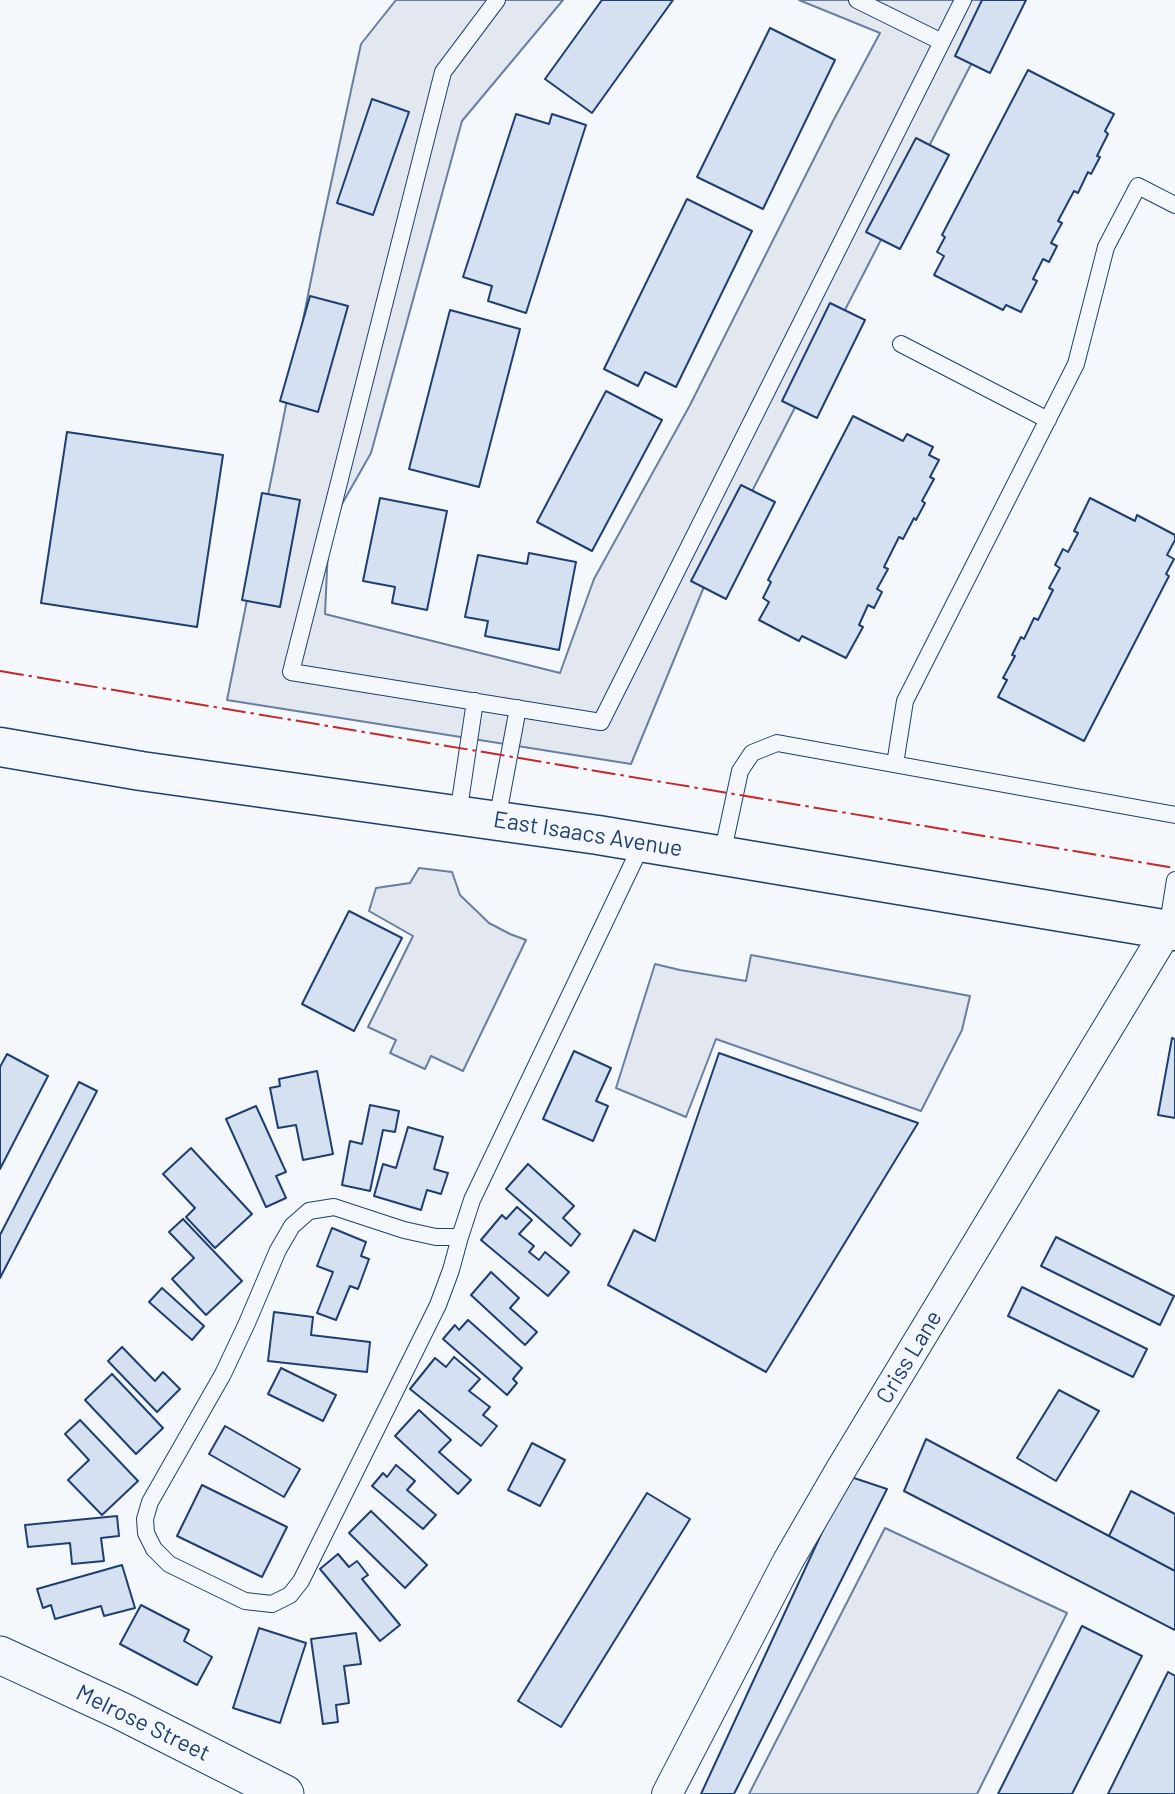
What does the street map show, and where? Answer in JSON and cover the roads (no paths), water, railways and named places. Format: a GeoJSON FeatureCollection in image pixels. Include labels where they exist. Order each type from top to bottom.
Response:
{"type":"FeatureCollection","features":[{"type":"Feature","properties":{"kind":"main road","name":"East Isaacs Avenue"},"geometry":{"type":"LineString","coordinates":[[0,747],[141,771],[643,842],[1171,931]]}},
{"type":"Feature","properties":{"kind":"street","name":"Criss Lane"},"geometry":{"type":"LineString","coordinates":[[667,1794],[789,1561],[840,1471],[1171,931]]}},
{"type":"Feature","properties":{"kind":"street","name":"Melrose Street"},"geometry":{"type":"LineString","coordinates":[[0,1655],[121,1711],[285,1794]]}},
{"type":"Feature","properties":{"kind":"lane"},"geometry":{"type":"LineString","coordinates":[[497,0],[443,72],[291,672],[601,722],[963,0]]}},
{"type":"Feature","properties":{"kind":"lane"},"geometry":{"type":"LineString","coordinates":[[857,0],[942,42]]}},
{"type":"Feature","properties":{"kind":"lane"},"geometry":{"type":"LineString","coordinates":[[895,764],[905,701],[1076,364],[1106,247],[1138,186],[1175,205]]}},
{"type":"Feature","properties":{"kind":"lane"},"geometry":{"type":"LineString","coordinates":[[901,344],[1048,420]]}},
{"type":"Feature","properties":{"kind":"lane"},"geometry":{"type":"LineString","coordinates":[[458,815],[475,701]]}},
{"type":"Feature","properties":{"kind":"lane"},"geometry":{"type":"LineString","coordinates":[[497,820],[518,708]]}},
{"type":"Feature","properties":{"kind":"lane"},"geometry":{"type":"LineString","coordinates":[[722,855],[740,771],[752,752],[777,743],[1175,815]]}},
{"type":"Feature","properties":{"kind":"lane"},"geometry":{"type":"LineString","coordinates":[[460,1237],[436,1237],[404,1230],[334,1207],[309,1210],[292,1226],[278,1251],[223,1374],[150,1502],[145,1519],[146,1533],[154,1549],[169,1563],[245,1601],[272,1604],[290,1595],[301,1581],[438,1305],[472,1200],[643,842]]}},
{"type":"Feature","properties":{"kind":"lane"},"geometry":{"type":"LineString","coordinates":[[1171,931],[1175,880]]}}]}
